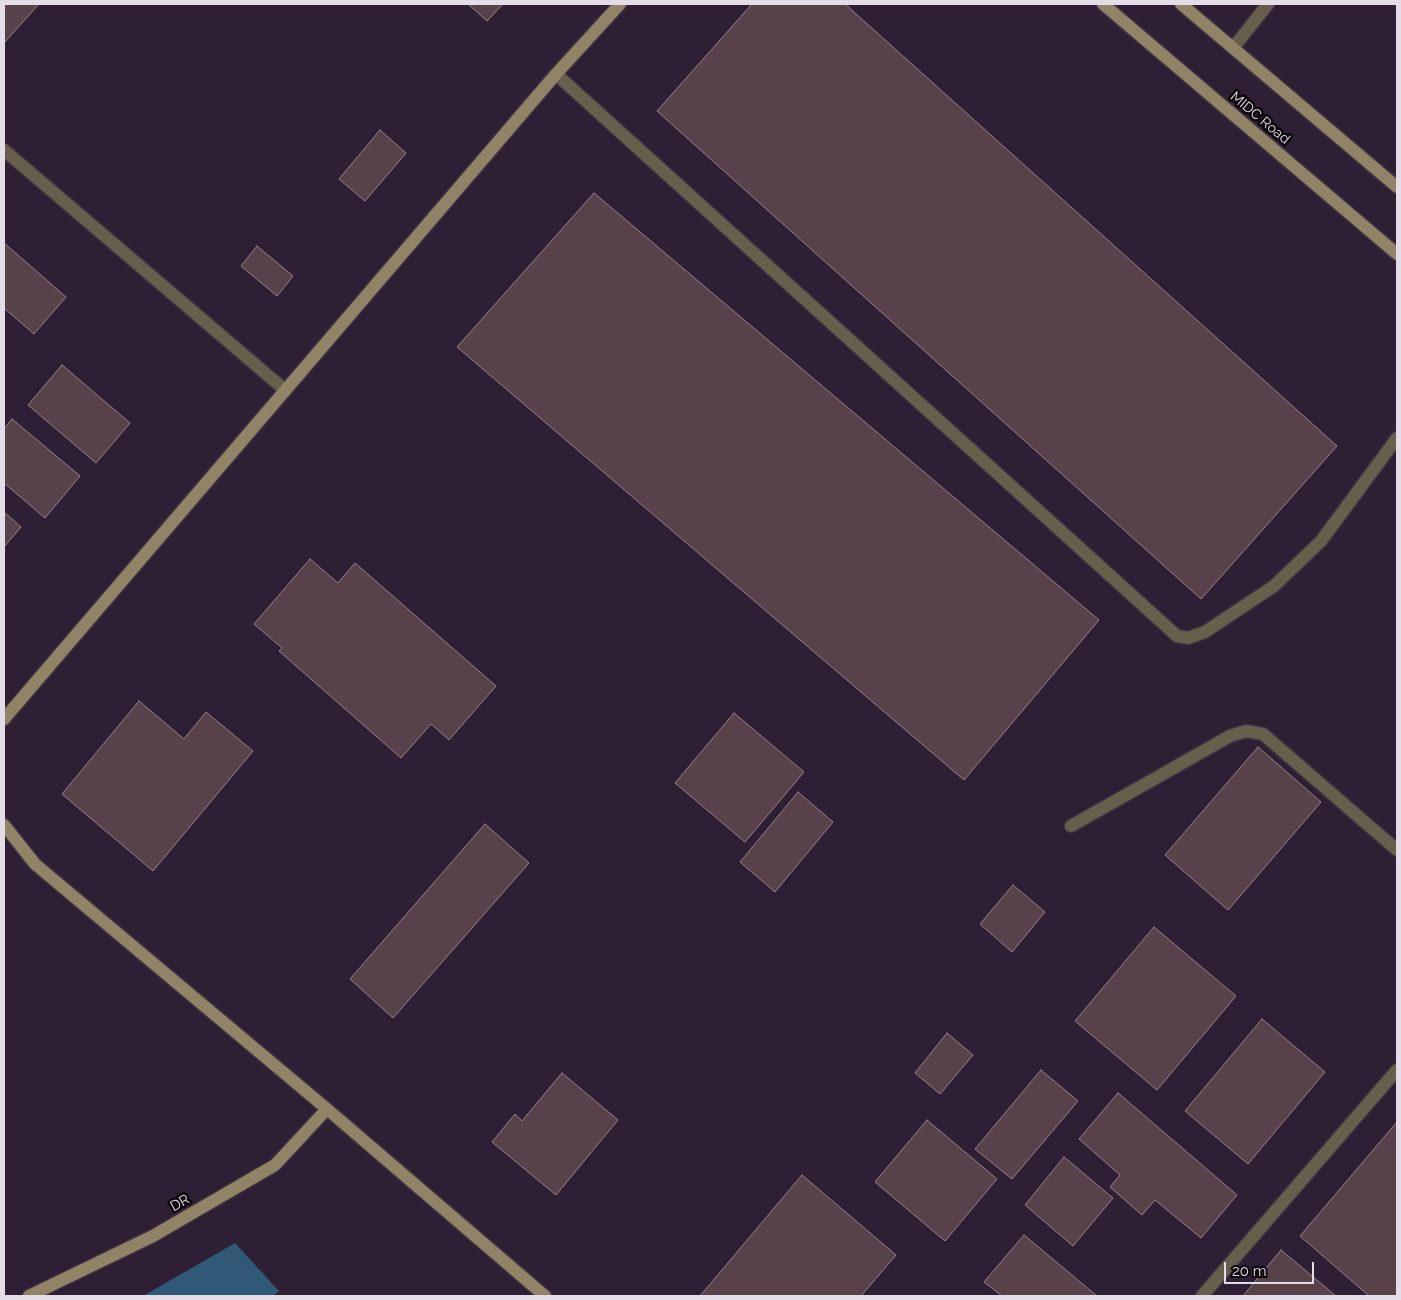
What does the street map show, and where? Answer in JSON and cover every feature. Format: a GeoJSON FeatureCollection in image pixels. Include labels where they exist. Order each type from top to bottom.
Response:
{"type":"FeatureCollection","features":[{"type":"Feature","properties":{"kind":"street"},"geometry":{"type":"LineString","coordinates":[[4,720],[556,74],[620,4]]}},
{"type":"Feature","properties":{"kind":"street","name":"MIDC Road"},"geometry":{"type":"LineString","coordinates":[[1103,4],[1397,254]]}},
{"type":"Feature","properties":{"kind":"street"},"geometry":{"type":"LineString","coordinates":[[1181,4],[1397,187]]}},
{"type":"Feature","properties":{"kind":"street"},"geometry":{"type":"LineString","coordinates":[[1233,48],[1268,4]]}},
{"type":"Feature","properties":{"kind":"street"},"geometry":{"type":"LineString","coordinates":[[556,74],[1177,636],[1188,638],[1205,632],[1274,586],[1321,540],[1397,438]]}},
{"type":"Feature","properties":{"kind":"street"},"geometry":{"type":"LineString","coordinates":[[4,150],[285,390]]}},
{"type":"Feature","properties":{"kind":"street"},"geometry":{"type":"LineString","coordinates":[[1071,826],[1230,736],[1246,731],[1263,734],[1397,850]]}},
{"type":"Feature","properties":{"kind":"street"},"geometry":{"type":"LineString","coordinates":[[4,826],[34,864],[545,1296]]}},
{"type":"Feature","properties":{"kind":"street"},"geometry":{"type":"LineString","coordinates":[[1202,1296],[1397,1070]]}},
{"type":"Feature","properties":{"kind":"street","name":"DR"},"geometry":{"type":"LineString","coordinates":[[29,1296],[152,1236],[275,1166],[326,1109]]}},
{"type":"Feature","properties":{"kind":"shaded area"},"geometry":{"type":"Polygon","coordinates":[[[4,4],[1397,4],[1397,1296],[4,1296],[4,4]]]}},
{"type":"Feature","properties":{"kind":"water"},"geometry":{"type":"Polygon","coordinates":[[[235,1243],[279,1291],[273,1296],[143,1296],[235,1243]]]}},
{"type":"Feature","properties":{"kind":"building"},"geometry":{"type":"Polygon","coordinates":[[[4,4],[39,4],[4,43],[4,4]]]}},
{"type":"Feature","properties":{"kind":"building"},"geometry":{"type":"Polygon","coordinates":[[[468,4],[503,4],[487,21],[468,4]]]}},
{"type":"Feature","properties":{"kind":"building"},"geometry":{"type":"Polygon","coordinates":[[[752,4],[845,4],[1337,446],[1201,599],[657,111],[752,4]]]}},
{"type":"Feature","properties":{"kind":"building"},"geometry":{"type":"Polygon","coordinates":[[[380,130],[406,153],[365,201],[339,179],[380,130]]]}},
{"type":"Feature","properties":{"kind":"building"},"geometry":{"type":"Polygon","coordinates":[[[594,193],[1099,620],[964,780],[457,347],[594,193]]]}},
{"type":"Feature","properties":{"kind":"building"},"geometry":{"type":"Polygon","coordinates":[[[4,243],[66,297],[34,334],[4,308],[4,243]]]}},
{"type":"Feature","properties":{"kind":"building"},"geometry":{"type":"Polygon","coordinates":[[[257,246],[293,276],[277,296],[241,266],[257,246]]]}},
{"type":"Feature","properties":{"kind":"building"},"geometry":{"type":"Polygon","coordinates":[[[62,365],[130,423],[96,463],[28,405],[62,365]]]}},
{"type":"Feature","properties":{"kind":"building"},"geometry":{"type":"Polygon","coordinates":[[[12,419],[80,476],[45,518],[4,483],[4,429],[12,419]]]}},
{"type":"Feature","properties":{"kind":"building"},"geometry":{"type":"Polygon","coordinates":[[[4,512],[21,527],[4,547],[4,512]]]}},
{"type":"Feature","properties":{"kind":"building"},"geometry":{"type":"Polygon","coordinates":[[[310,559],[338,583],[355,563],[496,686],[449,740],[431,724],[401,758],[279,651],[282,648],[254,624],[310,559]]]}},
{"type":"Feature","properties":{"kind":"building"},"geometry":{"type":"Polygon","coordinates":[[[139,701],[184,739],[206,712],[253,751],[153,871],[62,794],[139,701]]]}},
{"type":"Feature","properties":{"kind":"building"},"geometry":{"type":"Polygon","coordinates":[[[734,713],[804,772],[745,842],[675,783],[734,713]]]}},
{"type":"Feature","properties":{"kind":"building"},"geometry":{"type":"Polygon","coordinates":[[[1258,747],[1321,802],[1228,910],[1165,855],[1258,747]]]}},
{"type":"Feature","properties":{"kind":"building"},"geometry":{"type":"Polygon","coordinates":[[[798,792],[833,822],[775,892],[740,862],[798,792]]]}},
{"type":"Feature","properties":{"kind":"building"},"geometry":{"type":"Polygon","coordinates":[[[485,824],[529,863],[393,1018],[350,979],[485,824]]]}},
{"type":"Feature","properties":{"kind":"building"},"geometry":{"type":"Polygon","coordinates":[[[1013,885],[1045,912],[1012,952],[980,924],[1013,885]]]}},
{"type":"Feature","properties":{"kind":"building"},"geometry":{"type":"Polygon","coordinates":[[[1154,927],[1236,996],[1157,1090],[1075,1021],[1154,927]]]}},
{"type":"Feature","properties":{"kind":"building"},"geometry":{"type":"Polygon","coordinates":[[[1262,1019],[1325,1072],[1248,1164],[1185,1111],[1262,1019]]]}},
{"type":"Feature","properties":{"kind":"building"},"geometry":{"type":"Polygon","coordinates":[[[947,1033],[973,1055],[940,1094],[915,1073],[947,1033]]]}},
{"type":"Feature","properties":{"kind":"building"},"geometry":{"type":"Polygon","coordinates":[[[1041,1070],[1078,1101],[1012,1179],[975,1149],[1041,1070]]]}},
{"type":"Feature","properties":{"kind":"building"},"geometry":{"type":"Polygon","coordinates":[[[562,1073],[618,1120],[556,1195],[492,1142],[515,1114],[522,1121],[562,1073]]]}},
{"type":"Feature","properties":{"kind":"building"},"geometry":{"type":"Polygon","coordinates":[[[1118,1093],[1237,1195],[1201,1238],[1155,1200],[1142,1215],[1110,1187],[1120,1175],[1079,1139],[1118,1093]]]}},
{"type":"Feature","properties":{"kind":"building"},"geometry":{"type":"Polygon","coordinates":[[[927,1120],[997,1179],[945,1241],[875,1182],[927,1120]]]}},
{"type":"Feature","properties":{"kind":"building"},"geometry":{"type":"Polygon","coordinates":[[[1397,1122],[1397,1296],[1369,1296],[1300,1236],[1397,1122]]]}},
{"type":"Feature","properties":{"kind":"building"},"geometry":{"type":"Polygon","coordinates":[[[1064,1157],[1113,1198],[1073,1246],[1025,1205],[1064,1157]]]}},
{"type":"Feature","properties":{"kind":"building"},"geometry":{"type":"Polygon","coordinates":[[[802,1175],[896,1255],[861,1296],[700,1296],[802,1175]]]}},
{"type":"Feature","properties":{"kind":"building"},"geometry":{"type":"Polygon","coordinates":[[[1024,1235],[1097,1296],[1002,1296],[984,1282],[1024,1235]]]}},
{"type":"Feature","properties":{"kind":"building"},"geometry":{"type":"Polygon","coordinates":[[[1281,1250],[1336,1296],[1243,1296],[1281,1250]]]}}]}
